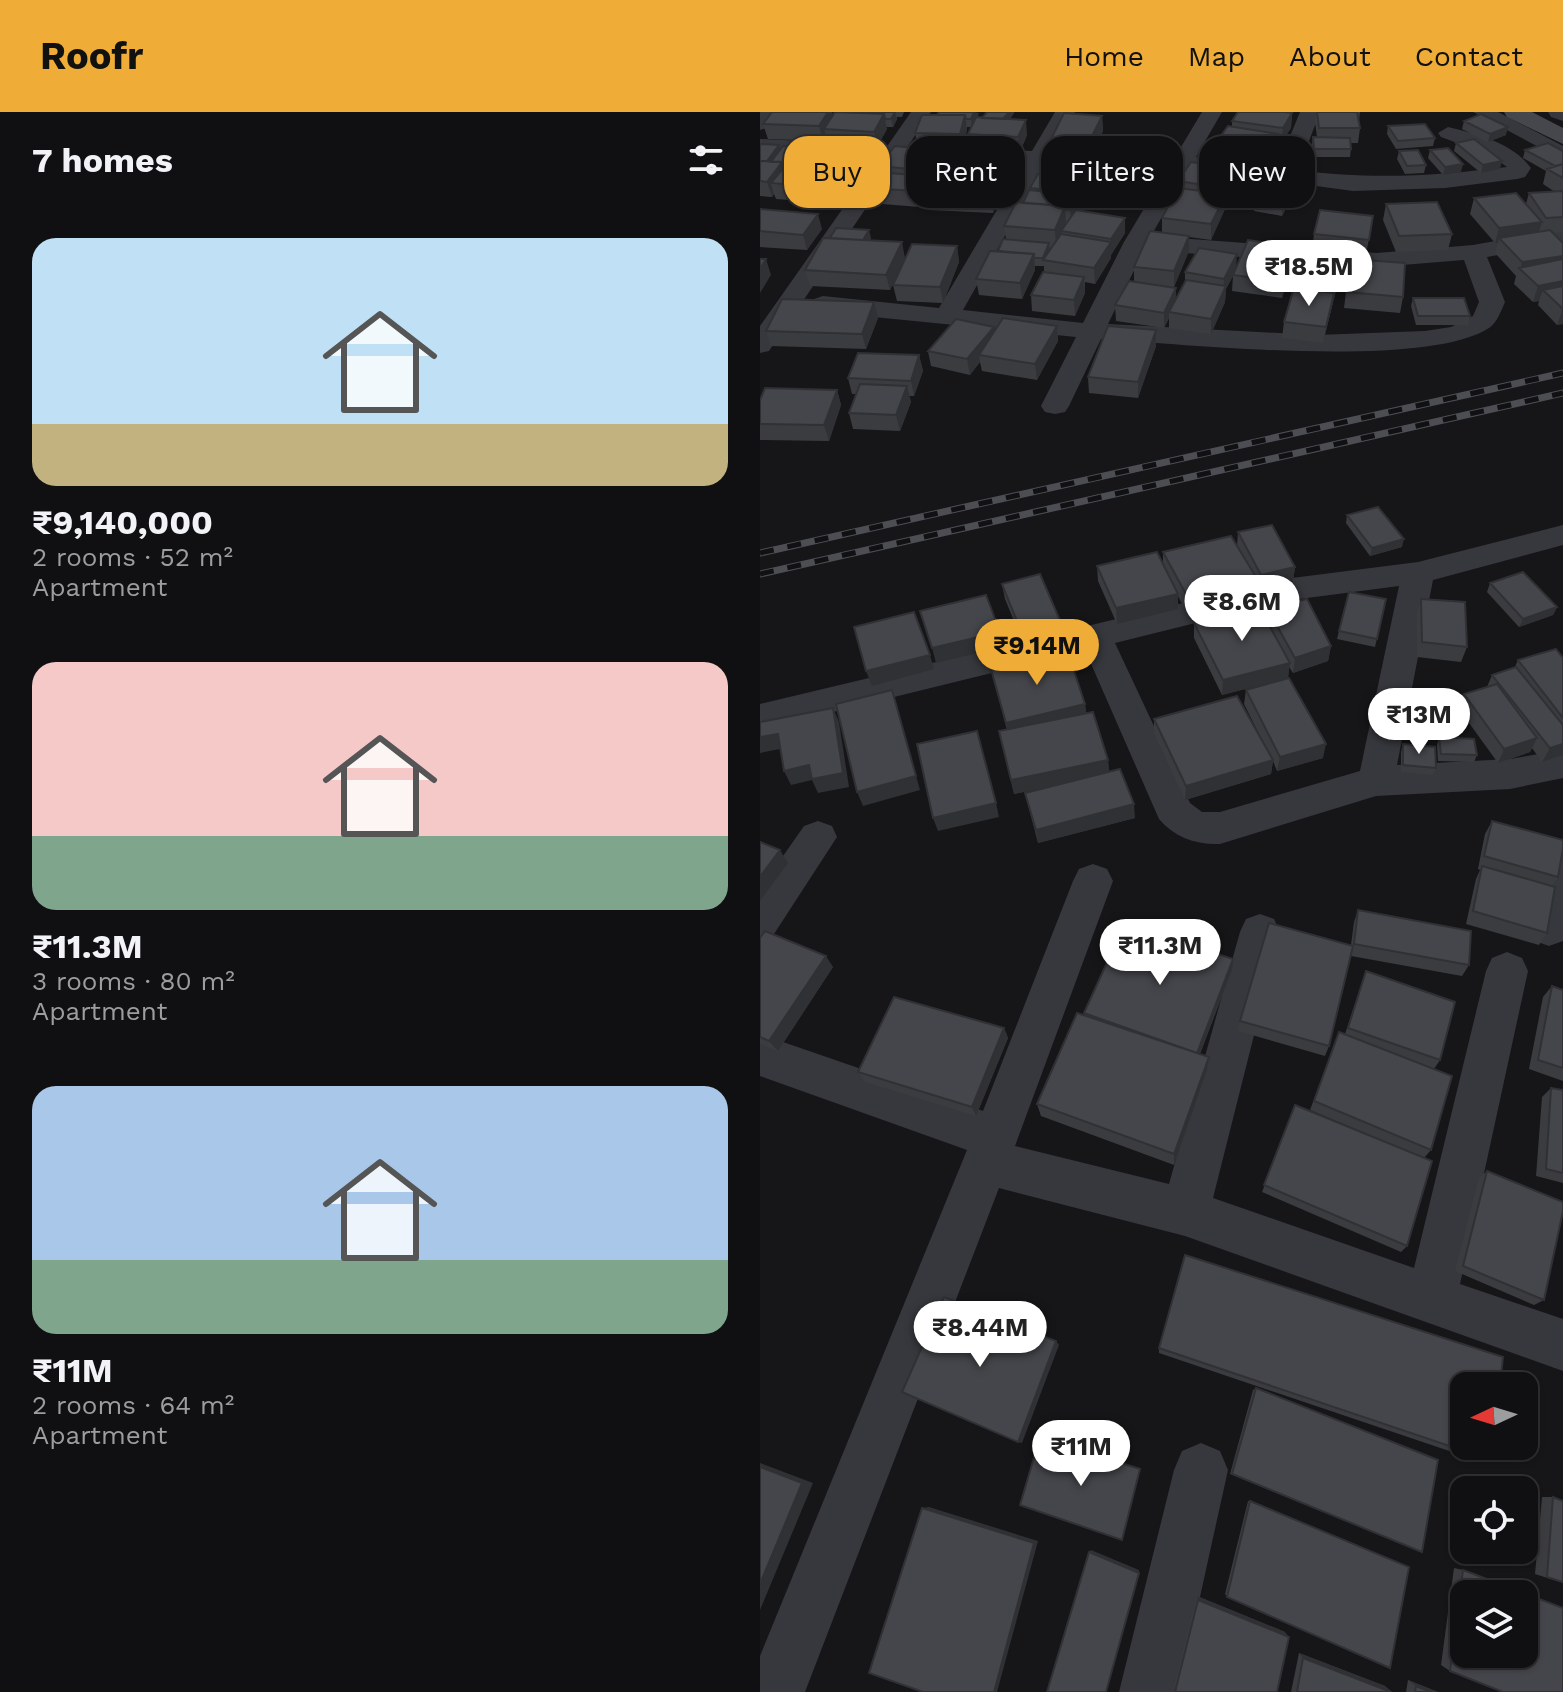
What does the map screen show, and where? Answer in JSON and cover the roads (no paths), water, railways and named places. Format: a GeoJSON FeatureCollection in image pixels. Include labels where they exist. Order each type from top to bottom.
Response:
{"type":"FeatureCollection","features":[{"type":"Feature","properties":{"kind":"main road"},"geometry":{"type":"LineString","coordinates":[[1515,112],[1563,137]]}},
{"type":"Feature","properties":{"kind":"street"},"geometry":{"type":"LineString","coordinates":[[760,124],[771,112]]}},
{"type":"Feature","properties":{"kind":"street"},"geometry":{"type":"LineString","coordinates":[[760,345],[921,112]]}},
{"type":"Feature","properties":{"kind":"street"},"geometry":{"type":"LineString","coordinates":[[948,314],[1065,112]]}},
{"type":"Feature","properties":{"kind":"street"},"geometry":{"type":"LineString","coordinates":[[1183,160],[1212,112]]}},
{"type":"Feature","properties":{"kind":"street"},"geometry":{"type":"LineString","coordinates":[[1300,136],[1310,112]]}},
{"type":"Feature","properties":{"kind":"street"},"geometry":{"type":"LineString","coordinates":[[1483,112],[1563,154]]}},
{"type":"Feature","properties":{"kind":"street"},"geometry":{"type":"LineString","coordinates":[[1315,178],[1372,184],[1491,177],[1517,172],[1520,168],[1516,162],[1494,151],[1448,133]]}},
{"type":"Feature","properties":{"kind":"street"},"geometry":{"type":"LineString","coordinates":[[760,145],[1036,158]]}},
{"type":"Feature","properties":{"kind":"street"},"geometry":{"type":"LineString","coordinates":[[1055,406],[1156,208]]}},
{"type":"Feature","properties":{"kind":"street"},"geometry":{"type":"LineString","coordinates":[[1136,242],[1377,260],[1473,252],[1563,236]]}},
{"type":"Feature","properties":{"kind":"street"},"geometry":{"type":"LineString","coordinates":[[788,301],[948,314],[1091,331],[1316,343],[1425,339],[1458,333],[1483,321],[1492,302],[1473,252]]}},
{"type":"Feature","properties":{"kind":"street"},"geometry":{"type":"LineString","coordinates":[[760,717],[1284,590],[1418,573],[1563,535]]}},
{"type":"Feature","properties":{"kind":"street"},"geometry":{"type":"LineString","coordinates":[[1376,781],[1418,573]]}},
{"type":"Feature","properties":{"kind":"street"},"geometry":{"type":"LineString","coordinates":[[1096,637],[1172,808],[1182,822],[1203,830],[1220,828],[1376,781],[1510,774],[1563,764]]}},
{"type":"Feature","properties":{"kind":"street"},"geometry":{"type":"LineString","coordinates":[[760,922],[818,837]]}},
{"type":"Feature","properties":{"kind":"street"},"geometry":{"type":"LineString","coordinates":[[1549,928],[1563,859]]}},
{"type":"Feature","properties":{"kind":"street"},"geometry":{"type":"LineString","coordinates":[[775,1692],[1093,881]]}},
{"type":"Feature","properties":{"kind":"street"},"geometry":{"type":"LineString","coordinates":[[1185,1212],[1260,932]]}},
{"type":"Feature","properties":{"kind":"street"},"geometry":{"type":"LineString","coordinates":[[1432,1297],[1507,971]]}},
{"type":"Feature","properties":{"kind":"street"},"geometry":{"type":"LineString","coordinates":[[760,1055],[990,1150],[1185,1212],[1563,1345]]}},
{"type":"Feature","properties":{"kind":"street"},"geometry":{"type":"LineString","coordinates":[[1149,1692],[1201,1470]]}},
{"type":"Feature","properties":{"kind":"railway"},"geometry":{"type":"LineString","coordinates":[[760,553],[1563,373]]}},
{"type":"Feature","properties":{"kind":"railway"},"geometry":{"type":"LineString","coordinates":[[760,574],[1563,393]]}}]}
